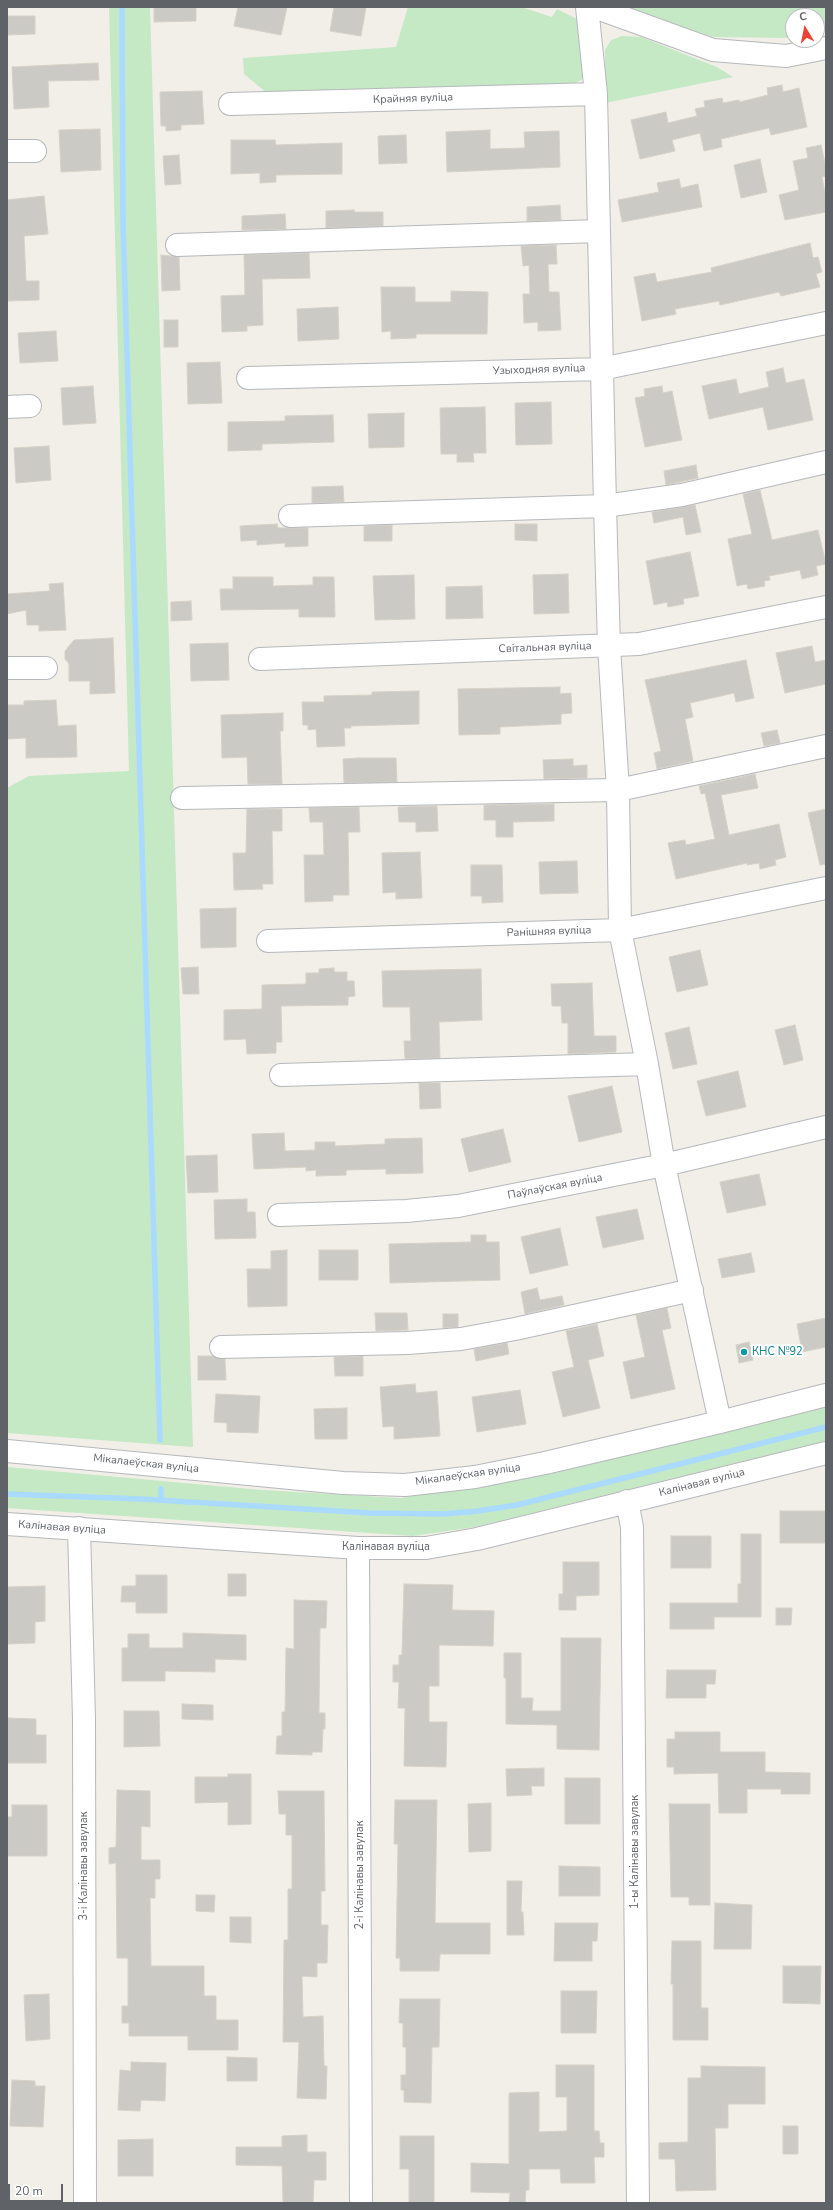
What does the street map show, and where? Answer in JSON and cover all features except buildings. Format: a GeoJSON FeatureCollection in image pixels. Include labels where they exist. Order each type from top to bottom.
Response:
{"type":"FeatureCollection","features":[{"type":"Feature","properties":{"kind":"street"},"geometry":{"type":"LineString","coordinates":[[587,7],[596,94],[601,368],[610,646],[618,790],[620,930],[647,1064],[664,1165],[720,1422]]}},
{"type":"Feature","properties":{"kind":"street"},"geometry":{"type":"LineString","coordinates":[[594,7],[713,50],[786,56],[826,48]]}},
{"type":"Feature","properties":{"kind":"street","name":"Крайняя вуліца"},"geometry":{"type":"LineString","coordinates":[[230,104],[596,94]]}},
{"type":"Feature","properties":{"kind":"street"},"geometry":{"type":"LineString","coordinates":[[7,151],[34,151]]}},
{"type":"Feature","properties":{"kind":"street"},"geometry":{"type":"LineString","coordinates":[[177,246],[599,231]]}},
{"type":"Feature","properties":{"kind":"street","name":"Узыходняя вуліца"},"geometry":{"type":"LineString","coordinates":[[248,378],[601,368],[826,322]]}},
{"type":"Feature","properties":{"kind":"street"},"geometry":{"type":"LineString","coordinates":[[7,407],[30,406]]}},
{"type":"Feature","properties":{"kind":"street"},"geometry":{"type":"LineString","coordinates":[[290,516],[605,506],[682,495],[826,462]]}},
{"type":"Feature","properties":{"kind":"street","name":"Світальная вуліца"},"geometry":{"type":"LineString","coordinates":[[260,659],[610,646],[676,638],[826,607]]}},
{"type":"Feature","properties":{"kind":"street"},"geometry":{"type":"LineString","coordinates":[[7,668],[46,668]]}},
{"type":"Feature","properties":{"kind":"street"},"geometry":{"type":"LineString","coordinates":[[182,798],[618,790],[826,746]]}},
{"type":"Feature","properties":{"kind":"street","name":"Ранішняя вуліца"},"geometry":{"type":"LineString","coordinates":[[268,941],[620,930],[826,888]]}},
{"type":"Feature","properties":{"kind":"street"},"geometry":{"type":"LineString","coordinates":[[281,1075],[647,1064]]}},
{"type":"Feature","properties":{"kind":"street","name":"Паўлаўская вуліца"},"geometry":{"type":"LineString","coordinates":[[279,1215],[406,1211],[458,1206],[664,1165],[826,1127]]}},
{"type":"Feature","properties":{"kind":"street"},"geometry":{"type":"LineString","coordinates":[[221,1347],[407,1343],[461,1339],[692,1290]]}},
{"type":"Feature","properties":{"kind":"street","name":"Мікалаеўская вуліца"},"geometry":{"type":"LineString","coordinates":[[7,1451],[344,1483],[405,1485],[439,1482],[509,1470],[720,1422],[826,1395]]}},
{"type":"Feature","properties":{"kind":"street","name":"Калінавая вуліца"},"geometry":{"type":"LineString","coordinates":[[7,1524],[358,1548],[426,1548],[477,1538],[826,1453]]}},
{"type":"Feature","properties":{"kind":"street","name":"1-ы Калінавы завулак"},"geometry":{"type":"LineString","coordinates":[[627,1501],[632,1527],[638,2203]]}},
{"type":"Feature","properties":{"kind":"street","name":"3-і Калінавы завулак"},"geometry":{"type":"LineString","coordinates":[[79,1528],[84,1719],[85,2203]]}},
{"type":"Feature","properties":{"kind":"street","name":"2-і Калінавы завулак"},"geometry":{"type":"LineString","coordinates":[[358,1548],[361,2203]]}},
{"type":"Feature","properties":{"kind":"green space"},"geometry":{"type":"Polygon","coordinates":[[[109,7],[150,7],[193,1447],[7,1433],[7,788],[29,776],[129,771],[109,7]]]}},
{"type":"Feature","properties":{"kind":"green space"},"geometry":{"type":"Polygon","coordinates":[[[408,7],[521,7],[552,17],[557,9],[577,19],[582,32],[584,78],[569,87],[267,93],[244,74],[243,58],[396,47],[408,7]]]}},
{"type":"Feature","properties":{"kind":"green space"},"geometry":{"type":"Polygon","coordinates":[[[620,7],[826,7],[826,31],[825,8],[785,8],[785,38],[714,37],[620,7]]]}},
{"type":"Feature","properties":{"kind":"green space"},"geometry":{"type":"Polygon","coordinates":[[[622,36],[641,37],[717,67],[733,77],[605,103],[605,50],[611,40],[622,36]]]}},
{"type":"Feature","properties":{"kind":"green space"},"geometry":{"type":"Polygon","coordinates":[[[826,1407],[826,1441],[475,1527],[413,1536],[7,1508],[7,1467],[262,1490],[401,1498],[551,1472],[826,1407]]]}},
{"type":"Feature","properties":{"kind":"waterway"},"geometry":{"type":"LineString","coordinates":[[122,7],[123,222],[160,1440]]}},
{"type":"Feature","properties":{"kind":"waterway"},"geometry":{"type":"LineString","coordinates":[[7,1494],[141,1499],[370,1513],[443,1514],[478,1511],[517,1505],[826,1427]]}},
{"type":"Feature","properties":{"kind":"waterway"},"geometry":{"type":"LineString","coordinates":[[161,1489],[161,1500]]}},
{"type":"Feature","properties":{"kind":"place","name":"КНС №92"},"geometry":{"type":"Point","coordinates":[744,1352]}}]}
